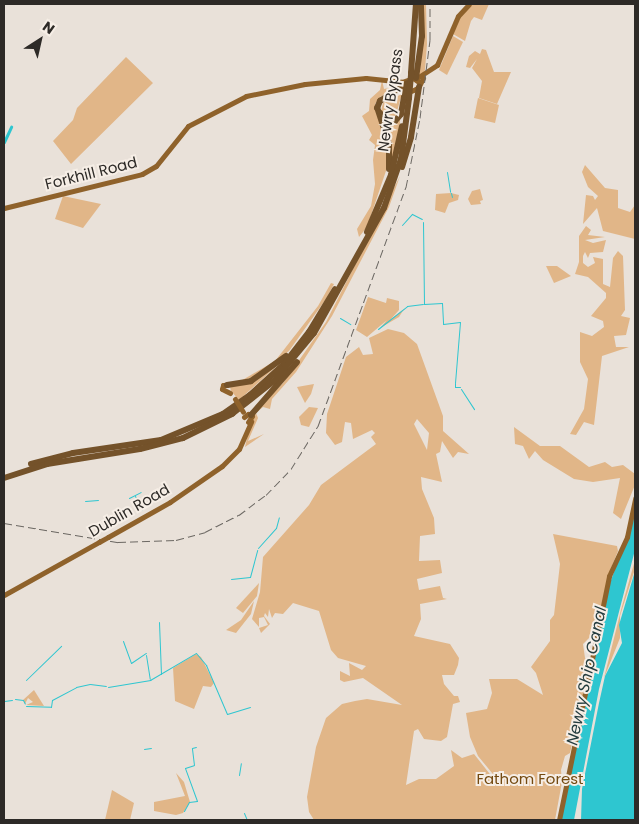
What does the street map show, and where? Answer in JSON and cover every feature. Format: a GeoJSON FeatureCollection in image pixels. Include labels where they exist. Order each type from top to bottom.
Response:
{"type":"FeatureCollection","features":[{"type":"Feature","properties":{"kind":"highway","name":"Newry Bypass"},"geometry":{"type":"LineString","coordinates":[[415,4],[416,78]]}},
{"type":"Feature","properties":{"kind":"highway"},"geometry":{"type":"LineString","coordinates":[[247,418],[292,369],[386,197],[409,148],[422,36],[421,4]]}},
{"type":"Feature","properties":{"kind":"highway","name":"Newry Bypass"},"geometry":{"type":"LineString","coordinates":[[386,197],[399,143],[403,89],[416,78]]}},
{"type":"Feature","properties":{"kind":"highway","name":"Newry Bypass"},"geometry":{"type":"LineString","coordinates":[[403,89],[416,78]]}},
{"type":"Feature","properties":{"kind":"highway"},"geometry":{"type":"LineString","coordinates":[[386,197],[390,150],[377,108],[379,102],[403,89]]}},
{"type":"Feature","properties":{"kind":"highway"},"geometry":{"type":"LineString","coordinates":[[403,89],[398,119],[390,122],[382,118],[379,110],[382,101],[403,89]]}},
{"type":"Feature","properties":{"kind":"highway"},"geometry":{"type":"LineString","coordinates":[[228,389],[244,384],[266,373],[312,333]]}},
{"type":"Feature","properties":{"kind":"highway"},"geometry":{"type":"LineString","coordinates":[[4,474],[60,456],[144,444],[192,429],[223,414],[261,386],[312,333]]}},
{"type":"Feature","properties":{"kind":"highway"},"geometry":{"type":"LineString","coordinates":[[4,478],[62,460],[162,445],[208,427],[263,390],[291,364],[312,333]]}},
{"type":"Feature","properties":{"kind":"main road"},"geometry":{"type":"LineString","coordinates":[[403,89],[437,65],[458,16],[469,4]]}},
{"type":"Feature","properties":{"kind":"main road","name":"Forkhill Road"},"geometry":{"type":"LineString","coordinates":[[4,208],[144,173],[156,166],[188,126],[246,96],[330,82],[376,78],[403,89]]}},
{"type":"Feature","properties":{"kind":"main road"},"geometry":{"type":"LineString","coordinates":[[228,389],[247,418]]}},
{"type":"Feature","properties":{"kind":"main road","name":"Dublin Road"},"geometry":{"type":"LineString","coordinates":[[4,595],[170,502],[222,466],[239,449],[247,418]]}},
{"type":"Feature","properties":{"kind":"main road"},"geometry":{"type":"LineString","coordinates":[[559,820],[609,576],[627,537],[635,498]]}},
{"type":"Feature","properties":{"kind":"green space"},"geometry":{"type":"Polygon","coordinates":[[[423,4],[426,4],[427,44],[425,70],[420,77],[417,72],[423,4]]]}},
{"type":"Feature","properties":{"kind":"green space"},"geometry":{"type":"Polygon","coordinates":[[[472,4],[489,4],[482,20],[474,17],[471,21],[465,41],[453,34],[459,18],[472,4]]]}},
{"type":"Feature","properties":{"kind":"green space"},"geometry":{"type":"Polygon","coordinates":[[[453,36],[463,42],[447,75],[439,70],[453,36]]]}},
{"type":"Feature","properties":{"kind":"green space"},"geometry":{"type":"Polygon","coordinates":[[[482,49],[486,50],[494,72],[511,72],[497,104],[479,98],[482,81],[472,68],[477,59],[470,68],[466,67],[469,56],[475,51],[480,54],[482,49]]]}},
{"type":"Feature","properties":{"kind":"green space"},"geometry":{"type":"Polygon","coordinates":[[[126,57],[153,83],[71,164],[53,141],[73,120],[77,108],[126,57]]]}},
{"type":"Feature","properties":{"kind":"green space"},"geometry":{"type":"Polygon","coordinates":[[[382,80],[384,89],[393,87],[386,81],[393,82],[397,88],[380,97],[375,104],[388,146],[388,165],[367,227],[359,237],[357,229],[371,206],[375,184],[373,160],[375,145],[369,140],[372,135],[362,116],[369,111],[370,99],[380,90],[382,80]]]}},
{"type":"Feature","properties":{"kind":"green space"},"geometry":{"type":"Polygon","coordinates":[[[402,94],[395,118],[384,116],[381,111],[383,103],[402,94]]]}},
{"type":"Feature","properties":{"kind":"green space"},"geometry":{"type":"Polygon","coordinates":[[[478,98],[499,105],[495,123],[474,118],[478,98]]]}},
{"type":"Feature","properties":{"kind":"green space"},"geometry":{"type":"Polygon","coordinates":[[[400,119],[391,168],[392,147],[386,125],[400,119]]]}},
{"type":"Feature","properties":{"kind":"green space"},"geometry":{"type":"Polygon","coordinates":[[[585,165],[605,188],[618,190],[618,208],[630,212],[635,205],[635,239],[603,231],[597,208],[583,224],[586,195],[593,196],[595,200],[598,196],[588,187],[582,172],[585,165]]]}},
{"type":"Feature","properties":{"kind":"green space"},"geometry":{"type":"Polygon","coordinates":[[[400,176],[389,207],[332,316],[296,372],[272,399],[270,409],[263,407],[256,413],[258,418],[248,441],[264,434],[245,447],[253,413],[283,383],[326,322],[400,176]]]}},
{"type":"Feature","properties":{"kind":"green space"},"geometry":{"type":"Polygon","coordinates":[[[480,189],[483,200],[480,201],[481,204],[471,205],[468,199],[472,191],[480,189]]]}},
{"type":"Feature","properties":{"kind":"green space"},"geometry":{"type":"Polygon","coordinates":[[[451,193],[459,195],[458,200],[449,203],[445,213],[435,210],[436,194],[451,193]]]}},
{"type":"Feature","properties":{"kind":"green space"},"geometry":{"type":"Polygon","coordinates":[[[63,196],[101,204],[83,228],[55,219],[63,196]]]}},
{"type":"Feature","properties":{"kind":"green space"},"geometry":{"type":"Polygon","coordinates":[[[586,226],[591,230],[588,235],[605,237],[585,240],[593,243],[606,240],[603,252],[590,253],[588,258],[585,252],[583,256],[583,263],[588,267],[595,263],[593,257],[603,259],[603,284],[610,287],[613,258],[618,251],[623,256],[625,310],[621,316],[630,318],[626,335],[614,336],[616,347],[629,347],[602,356],[594,425],[584,422],[576,435],[570,434],[584,409],[588,379],[580,362],[580,332],[592,336],[604,327],[603,321],[591,316],[606,298],[606,293],[588,277],[575,274],[579,262],[579,236],[586,226]]]}},
{"type":"Feature","properties":{"kind":"green space"},"geometry":{"type":"Polygon","coordinates":[[[546,266],[557,266],[571,276],[554,283],[546,266]]]}},
{"type":"Feature","properties":{"kind":"green space"},"geometry":{"type":"Polygon","coordinates":[[[331,283],[334,284],[326,299],[289,351],[262,373],[234,385],[275,361],[318,306],[331,283]]]}},
{"type":"Feature","properties":{"kind":"green space"},"geometry":{"type":"Polygon","coordinates":[[[368,297],[386,303],[387,298],[399,301],[399,310],[391,319],[404,309],[399,317],[380,328],[387,320],[367,337],[356,330],[368,297]]]}},
{"type":"Feature","properties":{"kind":"green space","name":"Fathom Forest"},"geometry":{"type":"Polygon","coordinates":[[[388,329],[404,333],[417,344],[443,416],[443,431],[469,454],[458,452],[453,458],[442,441],[440,452],[436,454],[442,482],[421,477],[422,489],[434,518],[435,534],[420,536],[419,561],[440,560],[442,573],[417,579],[419,590],[440,586],[443,598],[447,599],[420,604],[421,619],[414,636],[450,644],[459,658],[458,665],[454,675],[442,675],[444,684],[454,696],[458,696],[460,702],[453,704],[447,737],[441,741],[424,739],[418,729],[414,731],[406,785],[419,779],[436,779],[454,766],[451,750],[462,758],[474,754],[493,778],[497,779],[478,756],[470,737],[466,713],[487,709],[492,693],[489,679],[517,679],[543,695],[536,673],[531,667],[550,641],[550,620],[554,615],[560,564],[553,534],[617,546],[618,551],[611,568],[598,632],[595,632],[583,644],[585,658],[591,660],[570,753],[565,756],[561,770],[562,782],[555,820],[314,820],[309,812],[307,797],[316,747],[326,718],[342,704],[355,701],[367,699],[402,705],[363,678],[344,682],[340,680],[340,671],[350,676],[349,663],[362,670],[366,666],[338,658],[331,650],[319,611],[293,603],[283,614],[275,613],[272,618],[269,609],[268,617],[265,613],[264,616],[270,624],[261,633],[259,628],[268,625],[264,617],[259,618],[259,627],[252,619],[260,592],[263,557],[309,505],[321,485],[376,444],[371,437],[375,433],[372,430],[353,439],[351,423],[345,422],[342,442],[335,445],[326,433],[327,414],[346,357],[359,347],[363,355],[373,354],[369,338],[388,329]],[[417,419],[414,424],[427,450],[429,433],[417,419]]]}},
{"type":"Feature","properties":{"kind":"green space"},"geometry":{"type":"Polygon","coordinates":[[[289,355],[239,400],[231,391],[230,387],[256,381],[289,355]]]}},
{"type":"Feature","properties":{"kind":"green space"},"geometry":{"type":"Polygon","coordinates":[[[314,384],[311,394],[305,403],[297,387],[314,384]]]}},
{"type":"Feature","properties":{"kind":"green space"},"geometry":{"type":"Polygon","coordinates":[[[309,407],[318,408],[309,427],[301,425],[299,417],[309,407]]]}},
{"type":"Feature","properties":{"kind":"green space"},"geometry":{"type":"Polygon","coordinates":[[[514,427],[540,446],[560,446],[589,467],[605,462],[612,467],[623,465],[635,474],[635,485],[621,519],[613,513],[620,478],[593,482],[574,479],[543,460],[535,451],[529,459],[523,446],[515,444],[514,427]]]}},
{"type":"Feature","properties":{"kind":"green space"},"geometry":{"type":"Polygon","coordinates":[[[635,560],[635,569],[620,616],[620,638],[604,678],[622,606],[635,560]]]}},
{"type":"Feature","properties":{"kind":"green space"},"geometry":{"type":"Polygon","coordinates":[[[259,583],[257,596],[243,613],[236,608],[259,583]]]}},
{"type":"Feature","properties":{"kind":"green space"},"geometry":{"type":"Polygon","coordinates":[[[254,601],[251,614],[236,633],[226,630],[241,620],[254,601]]]}},
{"type":"Feature","properties":{"kind":"green space"},"geometry":{"type":"Polygon","coordinates":[[[196,654],[201,657],[214,683],[211,687],[203,686],[194,709],[175,701],[173,668],[196,654]]]}},
{"type":"Feature","properties":{"kind":"green space"},"geometry":{"type":"Polygon","coordinates":[[[34,690],[44,706],[26,705],[33,702],[28,698],[25,704],[23,700],[34,690]]]}},
{"type":"Feature","properties":{"kind":"green space"},"geometry":{"type":"Polygon","coordinates":[[[176,773],[184,782],[190,802],[183,813],[176,815],[154,811],[154,802],[185,796],[176,773]]]}},
{"type":"Feature","properties":{"kind":"green space"},"geometry":{"type":"Polygon","coordinates":[[[112,790],[134,803],[130,820],[105,820],[112,790]]]}},
{"type":"Feature","properties":{"kind":"water","name":"Newry Ship Canal"},"geometry":{"type":"Polygon","coordinates":[[[635,514],[635,550],[599,689],[574,820],[561,820],[610,583],[635,514]]]}},
{"type":"Feature","properties":{"kind":"water"},"geometry":{"type":"Polygon","coordinates":[[[635,571],[635,820],[581,820],[582,789],[599,703],[605,676],[622,643],[619,625],[635,571]]]}},
{"type":"Feature","properties":{"kind":"waterway"},"geometry":{"type":"LineString","coordinates":[[4,142],[11,127]]}},
{"type":"Feature","properties":{"kind":"waterway"},"geometry":{"type":"LineString","coordinates":[[447,172],[450,192]]}},
{"type":"Feature","properties":{"kind":"waterway"},"geometry":{"type":"LineString","coordinates":[[451,193],[452,197]]}},
{"type":"Feature","properties":{"kind":"waterway"},"geometry":{"type":"LineString","coordinates":[[402,225],[412,214],[422,219]]}},
{"type":"Feature","properties":{"kind":"waterway"},"geometry":{"type":"LineString","coordinates":[[423,222],[424,304],[442,303],[443,324],[460,322],[455,383],[455,387],[460,387]]}},
{"type":"Feature","properties":{"kind":"waterway"},"geometry":{"type":"LineString","coordinates":[[378,329],[407,306],[423,304]]}},
{"type":"Feature","properties":{"kind":"waterway"},"geometry":{"type":"LineString","coordinates":[[340,318],[350,324]]}},
{"type":"Feature","properties":{"kind":"waterway"},"geometry":{"type":"LineString","coordinates":[[461,389],[474,409]]}},
{"type":"Feature","properties":{"kind":"waterway"},"geometry":{"type":"LineString","coordinates":[[129,498],[141,492]]}},
{"type":"Feature","properties":{"kind":"waterway"},"geometry":{"type":"LineString","coordinates":[[135,496],[142,509]]}},
{"type":"Feature","properties":{"kind":"waterway"},"geometry":{"type":"LineString","coordinates":[[85,501],[98,500]]}},
{"type":"Feature","properties":{"kind":"waterway"},"geometry":{"type":"LineString","coordinates":[[258,548],[276,528],[279,517]]}},
{"type":"Feature","properties":{"kind":"waterway"},"geometry":{"type":"LineString","coordinates":[[231,579],[250,577],[257,550]]}},
{"type":"Feature","properties":{"kind":"waterway"},"geometry":{"type":"LineString","coordinates":[[159,622],[161,674]]}},
{"type":"Feature","properties":{"kind":"waterway"},"geometry":{"type":"LineString","coordinates":[[123,641],[131,663],[146,653]]}},
{"type":"Feature","properties":{"kind":"waterway"},"geometry":{"type":"LineString","coordinates":[[26,680],[61,646]]}},
{"type":"Feature","properties":{"kind":"waterway"},"geometry":{"type":"LineString","coordinates":[[108,687],[150,680],[196,653],[206,665],[227,714],[250,707]]}},
{"type":"Feature","properties":{"kind":"waterway"},"geometry":{"type":"LineString","coordinates":[[146,655],[150,679]]}},
{"type":"Feature","properties":{"kind":"waterway"},"geometry":{"type":"LineString","coordinates":[[26,706],[51,707],[52,700],[76,687],[90,684],[106,686]]}},
{"type":"Feature","properties":{"kind":"waterway"},"geometry":{"type":"LineString","coordinates":[[15,699],[23,700],[25,704]]}},
{"type":"Feature","properties":{"kind":"waterway"},"geometry":{"type":"LineString","coordinates":[[4,701],[12,700]]}},
{"type":"Feature","properties":{"kind":"waterway"},"geometry":{"type":"LineString","coordinates":[[184,811],[189,802],[197,801],[185,768],[194,765],[192,748],[196,747]]}},
{"type":"Feature","properties":{"kind":"waterway"},"geometry":{"type":"LineString","coordinates":[[144,749],[151,748]]}},
{"type":"Feature","properties":{"kind":"waterway"},"geometry":{"type":"LineString","coordinates":[[239,775],[241,763]]}},
{"type":"Feature","properties":{"kind":"waterway"},"geometry":{"type":"LineString","coordinates":[[244,813],[247,820]]}},
{"type":"Feature","properties":{"kind":"railway"},"geometry":{"type":"LineString","coordinates":[[4,523],[118,542],[176,540],[205,532],[239,515],[266,495],[291,469],[318,426],[406,187],[420,118],[430,40],[430,4]]}}]}
